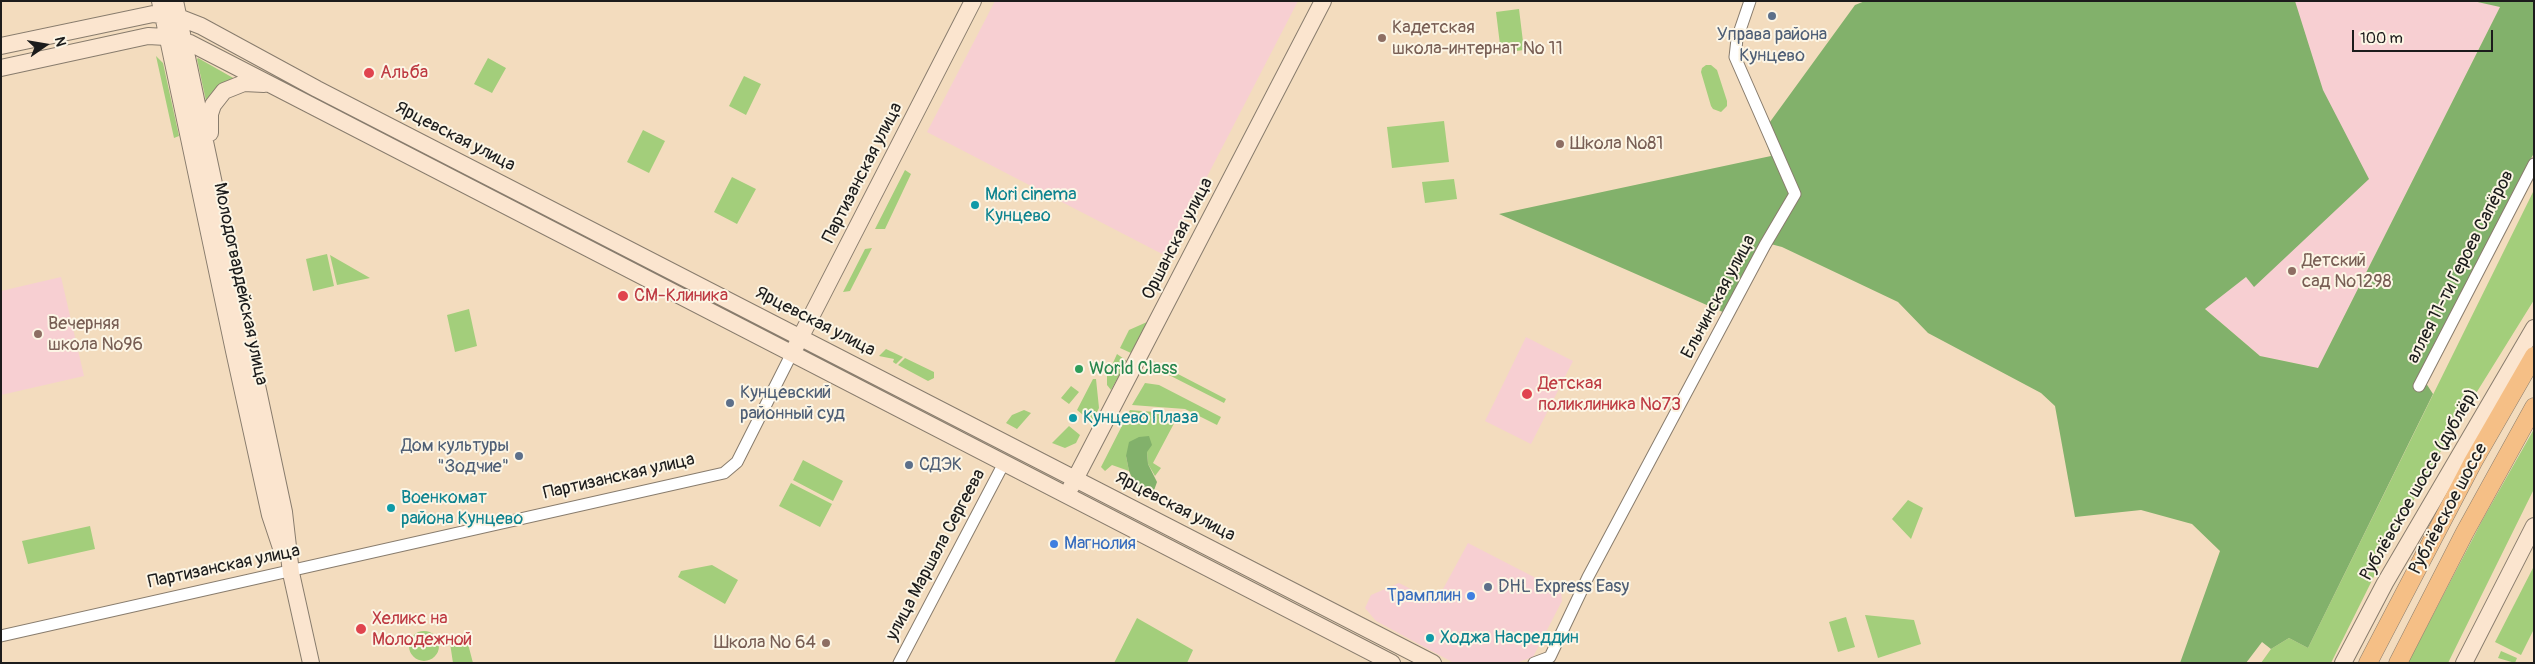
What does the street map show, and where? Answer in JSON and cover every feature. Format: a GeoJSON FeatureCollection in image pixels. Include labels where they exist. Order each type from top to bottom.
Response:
{"type":"FeatureCollection","features":[{"type":"Feature","properties":{"kind":"main road","name":"Партизанская улица"},"geometry":{"type":"LineString","coordinates":[[792,354],[973,1]]}},
{"type":"Feature","properties":{"kind":"main road","name":"Оршанская улица"},"geometry":{"type":"LineString","coordinates":[[1067,495],[1324,1]]}},
{"type":"Feature","properties":{"kind":"main road","name":"Ярцевская улица"},"geometry":{"type":"LineString","coordinates":[[169,9],[317,89],[1433,663]]}},
{"type":"Feature","properties":{"kind":"main road","name":"Молодогвардейская улица"},"geometry":{"type":"LineString","coordinates":[[169,9],[166,36],[270,515],[291,573]]}},
{"type":"Feature","properties":{"kind":"main road","name":"Молодогвардейская улица"},"geometry":{"type":"LineString","coordinates":[[169,9],[183,40],[284,512],[291,573],[311,663]]}},
{"type":"Feature","properties":{"kind":"main road"},"geometry":{"type":"LineString","coordinates":[[1,46],[169,9]]}},
{"type":"Feature","properties":{"kind":"main road"},"geometry":{"type":"LineString","coordinates":[[1,68],[148,36],[166,36],[183,40],[1392,663]]}},
{"type":"Feature","properties":{"kind":"main road"},"geometry":{"type":"LineString","coordinates":[[209,160],[210,114],[217,97],[230,88],[244,83],[272,86]]}},
{"type":"Feature","properties":{"kind":"main road","name":"Рублёвское шоссе (дублёр)"},"geometry":{"type":"LineString","coordinates":[[2344,663],[2385,583],[2534,328]]}},
{"type":"Feature","properties":{"kind":"main road","name":"Рублёвское шоссе"},"geometry":{"type":"LineString","coordinates":[[2368,663],[2473,462],[2534,356]]}},
{"type":"Feature","properties":{"kind":"main road","name":"Рублёвское шоссе"},"geometry":{"type":"LineString","coordinates":[[2398,663],[2465,532],[2534,407]]}},
{"type":"Feature","properties":{"kind":"main road"},"geometry":{"type":"LineString","coordinates":[[2385,583],[2440,525]]}},
{"type":"Feature","properties":{"kind":"main road"},"geometry":{"type":"LineString","coordinates":[[2464,663],[2534,526]]}},
{"type":"Feature","properties":{"kind":"street","name":"Ельнинская улица"},"geometry":{"type":"LineString","coordinates":[[1550,660],[1588,577],[1765,246],[1795,194],[1738,64],[1735,50],[1750,1]]}},
{"type":"Feature","properties":{"kind":"street","name":"аллея 11-ти Героев Сапёров"},"geometry":{"type":"LineString","coordinates":[[2419,386],[2534,164]]}},
{"type":"Feature","properties":{"kind":"street","name":"Партизанская улица"},"geometry":{"type":"LineString","coordinates":[[1,636],[291,573],[724,473],[737,462],[792,354]]}},
{"type":"Feature","properties":{"kind":"street","name":"улица Маршала Сергеева"},"geometry":{"type":"LineString","coordinates":[[899,663],[1004,463]]}},
{"type":"Feature","properties":{"kind":"street"},"geometry":{"type":"LineString","coordinates":[[1534,663],[1550,660]]}},
{"type":"Feature","properties":{"kind":"shaded area"},"geometry":{"type":"Polygon","coordinates":[[[995,1],[1298,1],[1166,256],[927,132],[995,1]]]}},
{"type":"Feature","properties":{"kind":"shaded area"},"geometry":{"type":"Polygon","coordinates":[[[2283,1],[2473,1],[2500,7],[2318,368],[2260,356],[2205,309],[2283,1]]]}},
{"type":"Feature","properties":{"kind":"shaded area","name":"Вечерняя школа №96"},"geometry":{"type":"Polygon","coordinates":[[[61,277],[84,376],[1,395],[1,291],[61,277]]]}},
{"type":"Feature","properties":{"kind":"shaded area","name":"Детская поликлиника №73"},"geometry":{"type":"Polygon","coordinates":[[[1526,337],[1573,361],[1531,444],[1485,421],[1526,337]]]}},
{"type":"Feature","properties":{"kind":"shaded area"},"geometry":{"type":"Polygon","coordinates":[[[1468,543],[1561,591],[1562,601],[1533,657],[1516,663],[1454,663],[1376,621],[1365,608],[1371,595],[1399,583],[1436,602],[1468,543]]]}},
{"type":"Feature","properties":{"kind":"green space"},"geometry":{"type":"Polygon","coordinates":[[[1865,1],[2295,1],[2323,90],[2369,179],[2254,287],[2246,277],[2205,309],[2260,356],[2318,368],[2500,7],[2473,1],[2534,1],[2534,153],[2434,344],[2422,377],[2433,394],[2308,648],[2289,638],[2271,649],[2262,642],[2246,663],[2180,663],[2220,551],[2192,524],[2141,510],[2075,517],[2055,406],[2041,393],[1928,333],[1898,302],[1782,247],[1763,242],[1725,313],[1499,214],[1771,156],[1761,129],[1767,126],[1855,5],[1865,1]]]}},
{"type":"Feature","properties":{"kind":"green space"},"geometry":{"type":"Polygon","coordinates":[[[1519,9],[1524,50],[1501,53],[1496,12],[1519,9]]]}},
{"type":"Feature","properties":{"kind":"green space"},"geometry":{"type":"Polygon","coordinates":[[[156,56],[163,63],[179,136],[174,138],[156,56]]]}},
{"type":"Feature","properties":{"kind":"green space"},"geometry":{"type":"Polygon","coordinates":[[[488,58],[506,68],[492,93],[474,84],[488,58]]]}},
{"type":"Feature","properties":{"kind":"green space"},"geometry":{"type":"Polygon","coordinates":[[[197,59],[235,79],[206,101],[197,59]]]}},
{"type":"Feature","properties":{"kind":"green space"},"geometry":{"type":"Polygon","coordinates":[[[1706,65],[1711,65],[1717,70],[1727,101],[1727,106],[1721,112],[1713,109],[1711,106],[1701,72],[1702,68],[1706,65]]]}},
{"type":"Feature","properties":{"kind":"green space"},"geometry":{"type":"Polygon","coordinates":[[[744,76],[761,84],[746,115],[729,106],[744,76]]]}},
{"type":"Feature","properties":{"kind":"green space"},"geometry":{"type":"Polygon","coordinates":[[[1444,121],[1449,162],[1392,168],[1387,127],[1444,121]]]}},
{"type":"Feature","properties":{"kind":"green space"},"geometry":{"type":"Polygon","coordinates":[[[643,130],[665,141],[649,173],[627,162],[643,130]]]}},
{"type":"Feature","properties":{"kind":"green space"},"geometry":{"type":"Polygon","coordinates":[[[905,170],[911,174],[885,229],[875,229],[905,170]]]}},
{"type":"Feature","properties":{"kind":"green space"},"geometry":{"type":"Polygon","coordinates":[[[732,177],[756,189],[737,224],[714,212],[732,177]]]}},
{"type":"Feature","properties":{"kind":"green space"},"geometry":{"type":"Polygon","coordinates":[[[1454,179],[1457,199],[1425,203],[1422,182],[1454,179]]]}},
{"type":"Feature","properties":{"kind":"green space"},"geometry":{"type":"Polygon","coordinates":[[[2534,190],[2534,300],[2447,440],[2395,534],[2331,663],[2261,663],[2271,649],[2289,638],[2308,648],[2534,190]]]}},
{"type":"Feature","properties":{"kind":"green space"},"geometry":{"type":"Polygon","coordinates":[[[872,248],[850,291],[843,292],[865,249],[872,248]]]}},
{"type":"Feature","properties":{"kind":"green space"},"geometry":{"type":"Polygon","coordinates":[[[327,254],[334,286],[313,291],[306,259],[327,254]]]}},
{"type":"Feature","properties":{"kind":"green space"},"geometry":{"type":"Polygon","coordinates":[[[330,255],[370,278],[337,285],[330,255]]]}},
{"type":"Feature","properties":{"kind":"green space"},"geometry":{"type":"Polygon","coordinates":[[[469,309],[477,346],[455,352],[447,315],[469,309]]]}},
{"type":"Feature","properties":{"kind":"green space"},"geometry":{"type":"Polygon","coordinates":[[[1147,322],[1131,353],[1120,348],[1129,330],[1147,322]]]}},
{"type":"Feature","properties":{"kind":"green space"},"geometry":{"type":"Polygon","coordinates":[[[851,338],[873,348],[869,353],[848,345],[851,338]]]}},
{"type":"Feature","properties":{"kind":"green space"},"geometry":{"type":"Polygon","coordinates":[[[886,349],[903,357],[896,364],[893,362],[894,359],[879,356],[886,349]]]}},
{"type":"Feature","properties":{"kind":"green space"},"geometry":{"type":"Polygon","coordinates":[[[1117,354],[1127,361],[1111,390],[1107,385],[1107,376],[1117,354]]]}},
{"type":"Feature","properties":{"kind":"green space"},"geometry":{"type":"Polygon","coordinates":[[[905,358],[934,372],[934,378],[928,381],[898,365],[905,358]]]}},
{"type":"Feature","properties":{"kind":"green space"},"geometry":{"type":"Polygon","coordinates":[[[1153,361],[1226,399],[1224,403],[1163,372],[1153,361]]]}},
{"type":"Feature","properties":{"kind":"green space"},"geometry":{"type":"Polygon","coordinates":[[[1093,379],[1096,379],[1099,408],[1092,422],[1077,410],[1093,379]]]}},
{"type":"Feature","properties":{"kind":"green space"},"geometry":{"type":"Polygon","coordinates":[[[1145,383],[1159,385],[1221,417],[1217,425],[1185,409],[1132,405],[1145,383]]]}},
{"type":"Feature","properties":{"kind":"green space"},"geometry":{"type":"Polygon","coordinates":[[[1071,386],[1079,392],[1069,404],[1061,398],[1071,386]]]}},
{"type":"Feature","properties":{"kind":"green space"},"geometry":{"type":"Polygon","coordinates":[[[1024,410],[1031,413],[1017,429],[1006,423],[1012,415],[1024,410]]]}},
{"type":"Feature","properties":{"kind":"green space"},"geometry":{"type":"Polygon","coordinates":[[[1130,410],[1179,414],[1153,463],[1161,468],[1155,476],[1148,464],[1147,452],[1126,456],[1129,471],[1112,465],[1105,471],[1101,467],[1130,410]]]}},
{"type":"Feature","properties":{"kind":"green space"},"geometry":{"type":"Polygon","coordinates":[[[1069,426],[1080,435],[1076,443],[1065,448],[1052,443],[1069,426]]]}},
{"type":"Feature","properties":{"kind":"green space"},"geometry":{"type":"Polygon","coordinates":[[[2534,429],[2534,489],[2448,663],[2408,663],[2483,519],[2534,429]]]}},
{"type":"Feature","properties":{"kind":"green space"},"geometry":{"type":"Polygon","coordinates":[[[1149,436],[1152,445],[1147,452],[1148,464],[1157,482],[1152,496],[1144,497],[1137,489],[1129,471],[1126,456],[1129,442],[1139,437],[1149,436]]]}},
{"type":"Feature","properties":{"kind":"green space"},"geometry":{"type":"Polygon","coordinates":[[[803,460],[843,481],[833,501],[793,480],[803,460]]]}},
{"type":"Feature","properties":{"kind":"green space"},"geometry":{"type":"Polygon","coordinates":[[[791,483],[832,504],[820,527],[779,506],[791,483]]]}},
{"type":"Feature","properties":{"kind":"green space"},"geometry":{"type":"Polygon","coordinates":[[[1908,500],[1923,508],[1911,539],[1892,519],[1908,500]]]}},
{"type":"Feature","properties":{"kind":"green space"},"geometry":{"type":"Polygon","coordinates":[[[90,526],[95,549],[28,564],[22,541],[90,526]]]}},
{"type":"Feature","properties":{"kind":"green space"},"geometry":{"type":"Polygon","coordinates":[[[712,565],[738,580],[725,604],[678,577],[681,571],[712,565]]]}},
{"type":"Feature","properties":{"kind":"green space"},"geometry":{"type":"Polygon","coordinates":[[[2534,566],[2534,629],[2521,655],[2495,642],[2534,566]]]}},
{"type":"Feature","properties":{"kind":"green space"},"geometry":{"type":"Polygon","coordinates":[[[1865,615],[1914,620],[1921,644],[1878,658],[1865,615]]]}},
{"type":"Feature","properties":{"kind":"green space"},"geometry":{"type":"Polygon","coordinates":[[[1846,617],[1855,647],[1838,652],[1829,622],[1846,617]]]}},
{"type":"Feature","properties":{"kind":"green space"},"geometry":{"type":"Polygon","coordinates":[[[1137,618],[1193,650],[1187,663],[1114,663],[1137,618]]]}},
{"type":"Feature","properties":{"kind":"green space"},"geometry":{"type":"Polygon","coordinates":[[[424,631],[435,635],[439,646],[435,657],[424,661],[413,657],[409,646],[413,635],[424,631]]]}},
{"type":"Feature","properties":{"kind":"green space"},"geometry":{"type":"Polygon","coordinates":[[[467,640],[473,663],[453,663],[450,643],[467,640]]]}},
{"type":"Feature","properties":{"kind":"green space"},"geometry":{"type":"Polygon","coordinates":[[[2501,651],[2517,658],[2515,663],[2498,658],[2501,651]]]}},
{"type":"Feature","properties":{"kind":"place","name":"Управа района Кунцево"},"geometry":{"type":"Point","coordinates":[1772,16]}},
{"type":"Feature","properties":{"kind":"place","name":"Кадетская школа-интернат № 11"},"geometry":{"type":"Point","coordinates":[1382,38]}},
{"type":"Feature","properties":{"kind":"place","name":"Альба"},"geometry":{"type":"Point","coordinates":[369,73]}},
{"type":"Feature","properties":{"kind":"place","name":"Школа №81"},"geometry":{"type":"Point","coordinates":[1560,144]}},
{"type":"Feature","properties":{"kind":"place","name":"Mori cinema Кунцево"},"geometry":{"type":"Point","coordinates":[975,205]}},
{"type":"Feature","properties":{"kind":"place","name":"Детский сад №1298"},"geometry":{"type":"Point","coordinates":[2292,271]}},
{"type":"Feature","properties":{"kind":"place","name":"СМ-Клиника"},"geometry":{"type":"Point","coordinates":[623,296]}},
{"type":"Feature","properties":{"kind":"place","name":"Вечерняя школа №96"},"geometry":{"type":"Point","coordinates":[38,334]}},
{"type":"Feature","properties":{"kind":"place","name":"World Class"},"geometry":{"type":"Point","coordinates":[1079,369]}},
{"type":"Feature","properties":{"kind":"place","name":"Детская поликлиника №73"},"geometry":{"type":"Point","coordinates":[1527,394]}},
{"type":"Feature","properties":{"kind":"place","name":"Кунцевский районный суд"},"geometry":{"type":"Point","coordinates":[730,403]}},
{"type":"Feature","properties":{"kind":"place","name":"Кунцево Плаза"},"geometry":{"type":"Point","coordinates":[1073,418]}},
{"type":"Feature","properties":{"kind":"place","name":"Дом культуры \"Зодчие\""},"geometry":{"type":"Point","coordinates":[519,456]}},
{"type":"Feature","properties":{"kind":"place","name":"СДЭК"},"geometry":{"type":"Point","coordinates":[909,465]}},
{"type":"Feature","properties":{"kind":"place","name":"Военкомат района Кунцево"},"geometry":{"type":"Point","coordinates":[391,508]}},
{"type":"Feature","properties":{"kind":"place","name":"Магнолия"},"geometry":{"type":"Point","coordinates":[1054,544]}},
{"type":"Feature","properties":{"kind":"place","name":"DHL Express Easy"},"geometry":{"type":"Point","coordinates":[1488,587]}},
{"type":"Feature","properties":{"kind":"place","name":"Трамплин"},"geometry":{"type":"Point","coordinates":[1471,596]}},
{"type":"Feature","properties":{"kind":"place","name":"Хеликс на Молодежной"},"geometry":{"type":"Point","coordinates":[361,629]}},
{"type":"Feature","properties":{"kind":"place","name":"Ходжа Насреддин"},"geometry":{"type":"Point","coordinates":[1430,638]}},
{"type":"Feature","properties":{"kind":"place","name":"Школа № 64"},"geometry":{"type":"Point","coordinates":[826,643]}}]}
